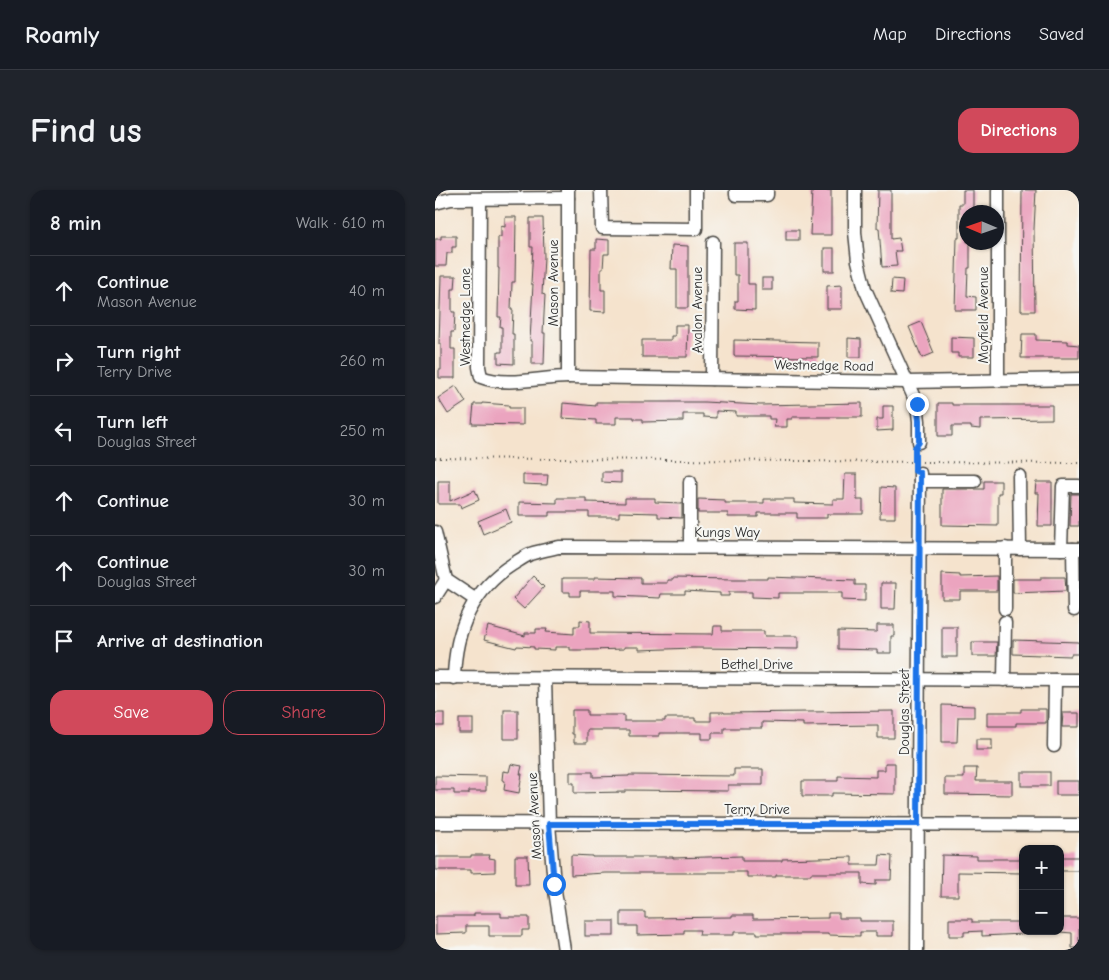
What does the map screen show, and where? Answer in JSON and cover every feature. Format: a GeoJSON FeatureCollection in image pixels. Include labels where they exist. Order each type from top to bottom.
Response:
{"type":"FeatureCollection","features":[{"type":"Feature","properties":{"kind":"street"},"geometry":{"type":"LineString","coordinates":[[601,190],[602,228],[696,229],[696,190]]}},
{"type":"Feature","properties":{"kind":"street"},"geometry":{"type":"LineString","coordinates":[[736,190],[736,196],[767,193]]}},
{"type":"Feature","properties":{"kind":"street"},"geometry":{"type":"LineString","coordinates":[[855,190],[855,232],[858,261],[865,288],[876,316],[917,404],[919,442]]}},
{"type":"Feature","properties":{"kind":"street","name":"Mayfield Avenue"},"geometry":{"type":"LineString","coordinates":[[998,190],[999,380]]}},
{"type":"Feature","properties":{"kind":"street"},"geometry":{"type":"LineString","coordinates":[[435,203],[451,199],[568,194]]}},
{"type":"Feature","properties":{"kind":"street","name":"Mason Avenue"},"geometry":{"type":"LineString","coordinates":[[568,194],[569,377]]}},
{"type":"Feature","properties":{"kind":"street","name":"Westnedge Lane"},"geometry":{"type":"LineString","coordinates":[[481,199],[479,368],[481,377],[489,380],[569,377]]}},
{"type":"Feature","properties":{"kind":"street","name":"Avalon Avenue"},"geometry":{"type":"LineString","coordinates":[[712,379],[713,242]]}},
{"type":"Feature","properties":{"kind":"street","name":"Westnedge Road"},"geometry":{"type":"LineString","coordinates":[[569,377],[907,382],[1079,380]]}},
{"type":"Feature","properties":{"kind":"street"},"geometry":{"type":"LineString","coordinates":[[1019,476],[1020,549]]}},
{"type":"Feature","properties":{"kind":"street","name":"Douglas Street"},"geometry":{"type":"LineString","coordinates":[[917,950],[920,477],[975,481]]}},
{"type":"Feature","properties":{"kind":"street"},"geometry":{"type":"LineString","coordinates":[[689,547],[690,482]]}},
{"type":"Feature","properties":{"kind":"street"},"geometry":{"type":"LineString","coordinates":[[1074,610],[1071,549],[1063,486],[1079,486]]}},
{"type":"Feature","properties":{"kind":"street"},"geometry":{"type":"LineString","coordinates":[[435,532],[446,580],[476,600]]}},
{"type":"Feature","properties":{"kind":"street","name":"Kungs Way"},"geometry":{"type":"LineString","coordinates":[[454,678],[454,658],[458,638],[467,614],[483,589],[503,570],[530,554],[559,547],[1071,549]]}},
{"type":"Feature","properties":{"kind":"street"},"geometry":{"type":"LineString","coordinates":[[1004,680],[1005,548]]}},
{"type":"Feature","properties":{"kind":"street"},"geometry":{"type":"LineString","coordinates":[[435,596],[446,580]]}},
{"type":"Feature","properties":{"kind":"street","name":"Bethel Drive"},"geometry":{"type":"LineString","coordinates":[[435,677],[1079,680]]}},
{"type":"Feature","properties":{"kind":"street","name":"Mason Avenue"},"geometry":{"type":"LineString","coordinates":[[545,679],[549,824],[554,884],[564,950]]}},
{"type":"Feature","properties":{"kind":"street"},"geometry":{"type":"LineString","coordinates":[[1054,746],[1055,680]]}},
{"type":"Feature","properties":{"kind":"street","name":"Terry Drive"},"geometry":{"type":"LineString","coordinates":[[435,823],[1079,825]]}},
{"type":"Feature","properties":{"kind":"path"},"geometry":{"type":"LineString","coordinates":[[915,462],[915,448],[919,442]]}},
{"type":"Feature","properties":{"kind":"path"},"geometry":{"type":"LineString","coordinates":[[435,458],[1079,463]]}},
{"type":"Feature","properties":{"kind":"building"},"geometry":{"type":"Polygon","coordinates":[[[812,190],[831,190],[831,235],[810,235],[812,190]]]}},
{"type":"Feature","properties":{"kind":"building"},"geometry":{"type":"Polygon","coordinates":[[[878,190],[891,190],[891,239],[899,238],[901,251],[895,251],[897,266],[882,267],[879,228],[877,228],[878,190]]]}},
{"type":"Feature","properties":{"kind":"building"},"geometry":{"type":"Polygon","coordinates":[[[963,190],[973,190],[973,205],[959,205],[963,204],[963,190]]]}},
{"type":"Feature","properties":{"kind":"building"},"geometry":{"type":"Polygon","coordinates":[[[1022,190],[1036,190],[1034,229],[1035,311],[1021,311],[1022,190]]]}},
{"type":"Feature","properties":{"kind":"building"},"geometry":{"type":"Polygon","coordinates":[[[505,217],[516,217],[515,282],[512,282],[511,310],[513,310],[514,364],[498,363],[498,352],[502,352],[502,327],[500,327],[501,317],[498,317],[498,237],[501,237],[501,226],[505,227],[505,217]]]}},
{"type":"Feature","properties":{"kind":"building"},"geometry":{"type":"Polygon","coordinates":[[[530,218],[543,218],[544,257],[542,294],[545,295],[544,364],[532,364],[532,341],[530,341],[533,247],[530,247],[530,218]]]}},
{"type":"Feature","properties":{"kind":"building"},"geometry":{"type":"Polygon","coordinates":[[[786,230],[799,230],[799,240],[786,240],[786,230]]]}},
{"type":"Feature","properties":{"kind":"building"},"geometry":{"type":"Polygon","coordinates":[[[441,236],[456,236],[456,247],[452,247],[452,253],[447,253],[446,266],[435,266],[435,239],[441,239],[441,236]]]}},
{"type":"Feature","properties":{"kind":"building"},"geometry":{"type":"Polygon","coordinates":[[[957,238],[959,238],[959,250],[970,250],[967,296],[976,297],[976,310],[955,310],[957,238]]]}},
{"type":"Feature","properties":{"kind":"building"},"geometry":{"type":"Polygon","coordinates":[[[596,239],[609,240],[609,254],[604,254],[603,269],[601,269],[601,290],[605,290],[605,312],[590,311],[591,249],[596,249],[596,239]]]}},
{"type":"Feature","properties":{"kind":"building"},"geometry":{"type":"Polygon","coordinates":[[[734,243],[748,243],[748,284],[755,284],[755,310],[735,309],[735,301],[738,301],[738,275],[734,275],[734,243]]]}},
{"type":"Feature","properties":{"kind":"building"},"geometry":{"type":"Polygon","coordinates":[[[672,245],[688,246],[688,308],[677,308],[677,269],[671,269],[672,245]]]}},
{"type":"Feature","properties":{"kind":"building"},"geometry":{"type":"Polygon","coordinates":[[[824,248],[834,248],[834,271],[824,271],[824,248]]]}},
{"type":"Feature","properties":{"kind":"building"},"geometry":{"type":"Polygon","coordinates":[[[441,276],[456,276],[455,289],[452,289],[452,312],[455,312],[454,332],[451,332],[451,349],[455,349],[455,378],[439,378],[439,370],[441,370],[441,344],[439,344],[441,276]]]}},
{"type":"Feature","properties":{"kind":"building"},"geometry":{"type":"Polygon","coordinates":[[[762,278],[772,278],[772,290],[762,290],[762,278]]]}},
{"type":"Feature","properties":{"kind":"building"},"geometry":{"type":"Polygon","coordinates":[[[892,279],[903,280],[902,294],[891,293],[892,279]]]}},
{"type":"Feature","properties":{"kind":"building"},"geometry":{"type":"Polygon","coordinates":[[[842,285],[842,309],[827,309],[827,286],[842,285]]]}},
{"type":"Feature","properties":{"kind":"building"},"geometry":{"type":"Polygon","coordinates":[[[921,322],[934,353],[922,358],[909,327],[921,322]]]}},
{"type":"Feature","properties":{"kind":"building"},"geometry":{"type":"Polygon","coordinates":[[[675,325],[688,325],[687,357],[642,357],[642,340],[671,340],[671,336],[675,336],[675,325]]]}},
{"type":"Feature","properties":{"kind":"building"},"geometry":{"type":"Polygon","coordinates":[[[1022,334],[1036,334],[1036,340],[1068,341],[1068,344],[1079,345],[1079,358],[1021,358],[1022,334]]]}},
{"type":"Feature","properties":{"kind":"building"},"geometry":{"type":"Polygon","coordinates":[[[951,337],[974,338],[974,357],[958,357],[958,353],[951,353],[951,337]]]}},
{"type":"Feature","properties":{"kind":"building"},"geometry":{"type":"Polygon","coordinates":[[[848,338],[861,339],[861,357],[848,357],[848,338]]]}},
{"type":"Feature","properties":{"kind":"building"},"geometry":{"type":"Polygon","coordinates":[[[734,340],[818,342],[818,357],[734,356],[734,340]]]}},
{"type":"Feature","properties":{"kind":"building"},"geometry":{"type":"Polygon","coordinates":[[[456,386],[466,402],[448,414],[438,398],[456,386]]]}},
{"type":"Feature","properties":{"kind":"building"},"geometry":{"type":"Polygon","coordinates":[[[596,402],[704,402],[760,405],[862,403],[862,417],[792,417],[792,419],[787,419],[787,427],[774,427],[775,419],[769,419],[769,416],[736,416],[736,412],[716,411],[716,418],[703,417],[703,414],[683,414],[683,421],[643,422],[643,419],[634,419],[634,417],[616,417],[616,424],[596,424],[596,420],[562,418],[563,403],[596,406],[596,402]]]}},
{"type":"Feature","properties":{"kind":"building"},"geometry":{"type":"Polygon","coordinates":[[[938,403],[952,403],[952,405],[1052,405],[1052,419],[980,420],[980,429],[971,428],[971,426],[952,426],[952,436],[938,436],[938,403]]]}},
{"type":"Feature","properties":{"kind":"building"},"geometry":{"type":"Polygon","coordinates":[[[474,404],[509,405],[509,408],[523,408],[523,425],[472,424],[474,404]]]}},
{"type":"Feature","properties":{"kind":"building"},"geometry":{"type":"Polygon","coordinates":[[[883,406],[893,406],[893,430],[877,431],[877,419],[883,419],[883,406]]]}},
{"type":"Feature","properties":{"kind":"building"},"geometry":{"type":"Polygon","coordinates":[[[602,472],[621,472],[621,483],[602,482],[602,472]]]}},
{"type":"Feature","properties":{"kind":"building"},"geometry":{"type":"Polygon","coordinates":[[[845,474],[857,474],[857,500],[863,500],[863,514],[827,514],[827,518],[797,518],[797,513],[758,513],[758,517],[728,517],[728,513],[698,513],[698,499],[725,500],[725,503],[764,503],[764,499],[794,499],[794,503],[833,504],[833,499],[844,499],[845,474]]]}},
{"type":"Feature","properties":{"kind":"building"},"geometry":{"type":"Polygon","coordinates":[[[523,475],[548,475],[547,485],[523,484],[523,475]]]}},
{"type":"Feature","properties":{"kind":"building"},"geometry":{"type":"Polygon","coordinates":[[[438,481],[450,481],[450,501],[475,490],[479,500],[461,508],[460,504],[438,504],[438,481]]]}},
{"type":"Feature","properties":{"kind":"building"},"geometry":{"type":"Polygon","coordinates":[[[984,481],[1001,481],[1001,493],[998,493],[998,526],[942,525],[942,489],[984,489],[984,481]]]}},
{"type":"Feature","properties":{"kind":"building"},"geometry":{"type":"Polygon","coordinates":[[[1036,482],[1052,482],[1052,526],[1038,526],[1039,493],[1035,493],[1036,482]]]}},
{"type":"Feature","properties":{"kind":"building"},"geometry":{"type":"Polygon","coordinates":[[[881,487],[895,488],[895,518],[880,518],[881,487]]]}},
{"type":"Feature","properties":{"kind":"building"},"geometry":{"type":"Polygon","coordinates":[[[1071,494],[1079,494],[1079,526],[1070,526],[1071,494]]]}},
{"type":"Feature","properties":{"kind":"building"},"geometry":{"type":"Polygon","coordinates":[[[557,498],[586,498],[586,502],[625,503],[625,498],[655,498],[655,502],[682,503],[682,518],[658,517],[658,513],[619,512],[619,517],[589,517],[589,512],[549,512],[549,516],[519,516],[519,502],[557,503],[557,498]]]}},
{"type":"Feature","properties":{"kind":"building"},"geometry":{"type":"Polygon","coordinates":[[[506,509],[511,522],[483,534],[478,521],[506,509]]]}},
{"type":"Feature","properties":{"kind":"building"},"geometry":{"type":"Polygon","coordinates":[[[942,574],[960,575],[960,577],[997,576],[997,591],[960,591],[960,599],[942,599],[942,574]]]}},
{"type":"Feature","properties":{"kind":"building"},"geometry":{"type":"Polygon","coordinates":[[[533,576],[544,587],[524,609],[513,599],[533,576]]]}},
{"type":"Feature","properties":{"kind":"building"},"geometry":{"type":"Polygon","coordinates":[[[595,577],[641,578],[641,583],[667,583],[667,580],[673,580],[673,578],[768,579],[768,577],[855,580],[855,585],[865,585],[865,601],[842,600],[842,593],[778,593],[778,598],[752,597],[752,592],[729,592],[729,596],[720,596],[720,593],[685,591],[685,594],[661,594],[660,598],[615,596],[615,591],[580,591],[580,596],[570,596],[570,592],[562,592],[562,579],[595,579],[595,577]]]}},
{"type":"Feature","properties":{"kind":"building"},"geometry":{"type":"Polygon","coordinates":[[[1041,577],[1065,577],[1066,591],[1013,593],[1013,579],[1041,579],[1041,577]]]}},
{"type":"Feature","properties":{"kind":"building"},"geometry":{"type":"Polygon","coordinates":[[[881,583],[896,583],[895,609],[881,609],[881,583]]]}},
{"type":"Feature","properties":{"kind":"building"},"geometry":{"type":"Polygon","coordinates":[[[580,620],[590,621],[590,633],[713,634],[714,626],[722,626],[722,631],[764,631],[764,636],[798,636],[798,649],[693,648],[639,650],[639,647],[624,647],[624,649],[570,650],[570,647],[555,647],[555,650],[517,646],[516,648],[484,640],[488,626],[525,636],[525,633],[536,633],[536,629],[547,629],[546,632],[574,634],[574,626],[580,626],[580,620]]]}},
{"type":"Feature","properties":{"kind":"building"},"geometry":{"type":"Polygon","coordinates":[[[877,625],[894,625],[894,636],[891,636],[891,653],[877,653],[877,650],[838,649],[838,631],[877,632],[877,625]]]}},
{"type":"Feature","properties":{"kind":"building"},"geometry":{"type":"Polygon","coordinates":[[[942,627],[957,627],[957,657],[942,657],[942,627]]]}},
{"type":"Feature","properties":{"kind":"building"},"geometry":{"type":"Polygon","coordinates":[[[1013,640],[1079,642],[1079,654],[1071,654],[1071,656],[1013,654],[1013,640]]]}},
{"type":"Feature","properties":{"kind":"building"},"geometry":{"type":"Polygon","coordinates":[[[972,642],[997,642],[996,656],[972,656],[972,642]]]}},
{"type":"Feature","properties":{"kind":"building"},"geometry":{"type":"Polygon","coordinates":[[[942,705],[974,706],[974,717],[958,717],[957,742],[942,742],[942,705]]]}},
{"type":"Feature","properties":{"kind":"building"},"geometry":{"type":"Polygon","coordinates":[[[1021,709],[1046,709],[1046,723],[1016,723],[1016,726],[987,726],[987,712],[1021,712],[1021,709]]]}},
{"type":"Feature","properties":{"kind":"building"},"geometry":{"type":"Polygon","coordinates":[[[504,710],[518,710],[518,739],[504,739],[504,710]]]}},
{"type":"Feature","properties":{"kind":"building"},"geometry":{"type":"Polygon","coordinates":[[[572,710],[587,710],[587,715],[624,715],[624,721],[665,721],[665,718],[695,718],[695,721],[711,721],[711,712],[894,711],[894,738],[878,738],[878,725],[803,726],[803,723],[762,722],[762,728],[724,728],[724,733],[712,733],[712,739],[702,739],[702,733],[659,733],[659,736],[629,736],[629,730],[587,730],[587,743],[574,743],[572,710]]]}},
{"type":"Feature","properties":{"kind":"building"},"geometry":{"type":"Polygon","coordinates":[[[435,713],[444,713],[444,726],[435,726],[435,713]]]}},
{"type":"Feature","properties":{"kind":"building"},"geometry":{"type":"Polygon","coordinates":[[[1063,713],[1079,713],[1079,727],[1062,727],[1063,713]]]}},
{"type":"Feature","properties":{"kind":"building"},"geometry":{"type":"Polygon","coordinates":[[[459,719],[473,719],[473,733],[459,733],[459,719]]]}},
{"type":"Feature","properties":{"kind":"building"},"geometry":{"type":"Polygon","coordinates":[[[976,739],[992,739],[992,750],[976,750],[976,739]]]}},
{"type":"Feature","properties":{"kind":"building"},"geometry":{"type":"Polygon","coordinates":[[[885,763],[895,763],[895,794],[832,793],[832,796],[802,796],[802,781],[838,781],[838,776],[876,777],[876,770],[885,770],[885,763]]]}},
{"type":"Feature","properties":{"kind":"building"},"geometry":{"type":"Polygon","coordinates":[[[511,764],[522,766],[519,793],[504,790],[503,771],[509,772],[511,764]]]}},
{"type":"Feature","properties":{"kind":"building"},"geometry":{"type":"Polygon","coordinates":[[[964,768],[977,768],[976,781],[1012,781],[1012,795],[945,794],[945,778],[964,778],[964,768]]]}},
{"type":"Feature","properties":{"kind":"building"},"geometry":{"type":"Polygon","coordinates":[[[734,769],[763,769],[763,785],[728,785],[728,791],[625,790],[625,792],[574,793],[574,783],[570,783],[570,772],[593,772],[593,777],[629,775],[734,776],[734,769]]]}},
{"type":"Feature","properties":{"kind":"building"},"geometry":{"type":"Polygon","coordinates":[[[1021,772],[1050,772],[1050,786],[1021,786],[1021,772]]]}},
{"type":"Feature","properties":{"kind":"building"},"geometry":{"type":"Polygon","coordinates":[[[435,776],[486,777],[486,791],[469,791],[469,794],[454,794],[454,790],[435,790],[435,776]]]}},
{"type":"Feature","properties":{"kind":"building"},"geometry":{"type":"Polygon","coordinates":[[[1056,781],[1079,781],[1079,795],[1056,795],[1056,781]]]}},
{"type":"Feature","properties":{"kind":"building"},"geometry":{"type":"Polygon","coordinates":[[[471,855],[490,855],[489,858],[495,859],[495,872],[471,873],[471,870],[436,870],[436,857],[471,857],[471,855]]]}},
{"type":"Feature","properties":{"kind":"building"},"geometry":{"type":"Polygon","coordinates":[[[571,855],[673,858],[742,856],[742,861],[852,857],[852,865],[879,865],[880,855],[892,856],[891,880],[876,880],[876,885],[862,884],[862,873],[811,873],[811,875],[776,875],[776,877],[747,877],[747,872],[571,875],[571,855]]]}},
{"type":"Feature","properties":{"kind":"building"},"geometry":{"type":"Polygon","coordinates":[[[942,855],[977,856],[977,859],[1019,859],[1019,873],[958,872],[958,896],[941,896],[942,855]]]}},
{"type":"Feature","properties":{"kind":"building"},"geometry":{"type":"Polygon","coordinates":[[[515,856],[528,856],[529,885],[515,885],[515,856]]]}},
{"type":"Feature","properties":{"kind":"building"},"geometry":{"type":"Polygon","coordinates":[[[1064,857],[1079,857],[1079,871],[1064,871],[1064,857]]]}},
{"type":"Feature","properties":{"kind":"building"},"geometry":{"type":"Polygon","coordinates":[[[621,912],[645,912],[645,918],[753,915],[753,919],[828,918],[828,913],[839,913],[839,918],[860,918],[860,921],[893,921],[893,936],[876,936],[876,932],[860,932],[860,936],[757,934],[757,932],[734,932],[734,935],[699,935],[700,930],[684,930],[684,934],[637,935],[637,926],[621,926],[621,912]]]}},
{"type":"Feature","properties":{"kind":"building"},"geometry":{"type":"Polygon","coordinates":[[[474,913],[501,913],[501,917],[529,917],[529,930],[522,930],[522,936],[489,936],[489,926],[466,926],[466,933],[436,934],[436,916],[474,916],[474,913]]]}},
{"type":"Feature","properties":{"kind":"building"},"geometry":{"type":"Polygon","coordinates":[[[1064,918],[1079,918],[1079,948],[1072,948],[1072,933],[1064,932],[1064,918]]]}},
{"type":"Feature","properties":{"kind":"building"},"geometry":{"type":"Polygon","coordinates":[[[949,919],[972,919],[972,922],[1019,922],[1019,934],[982,936],[982,931],[964,932],[964,936],[949,936],[949,919]]]}},
{"type":"Feature","properties":{"kind":"building"},"geometry":{"type":"Polygon","coordinates":[[[585,921],[614,921],[614,936],[585,936],[585,921]]]}},
{"type":"Feature","properties":{"kind":"route"},"geometry":{"type":"LineString","coordinates":[[554,884],[549,824],[918,824],[920,473],[915,471],[915,448],[919,442],[917,404]]}}]}
